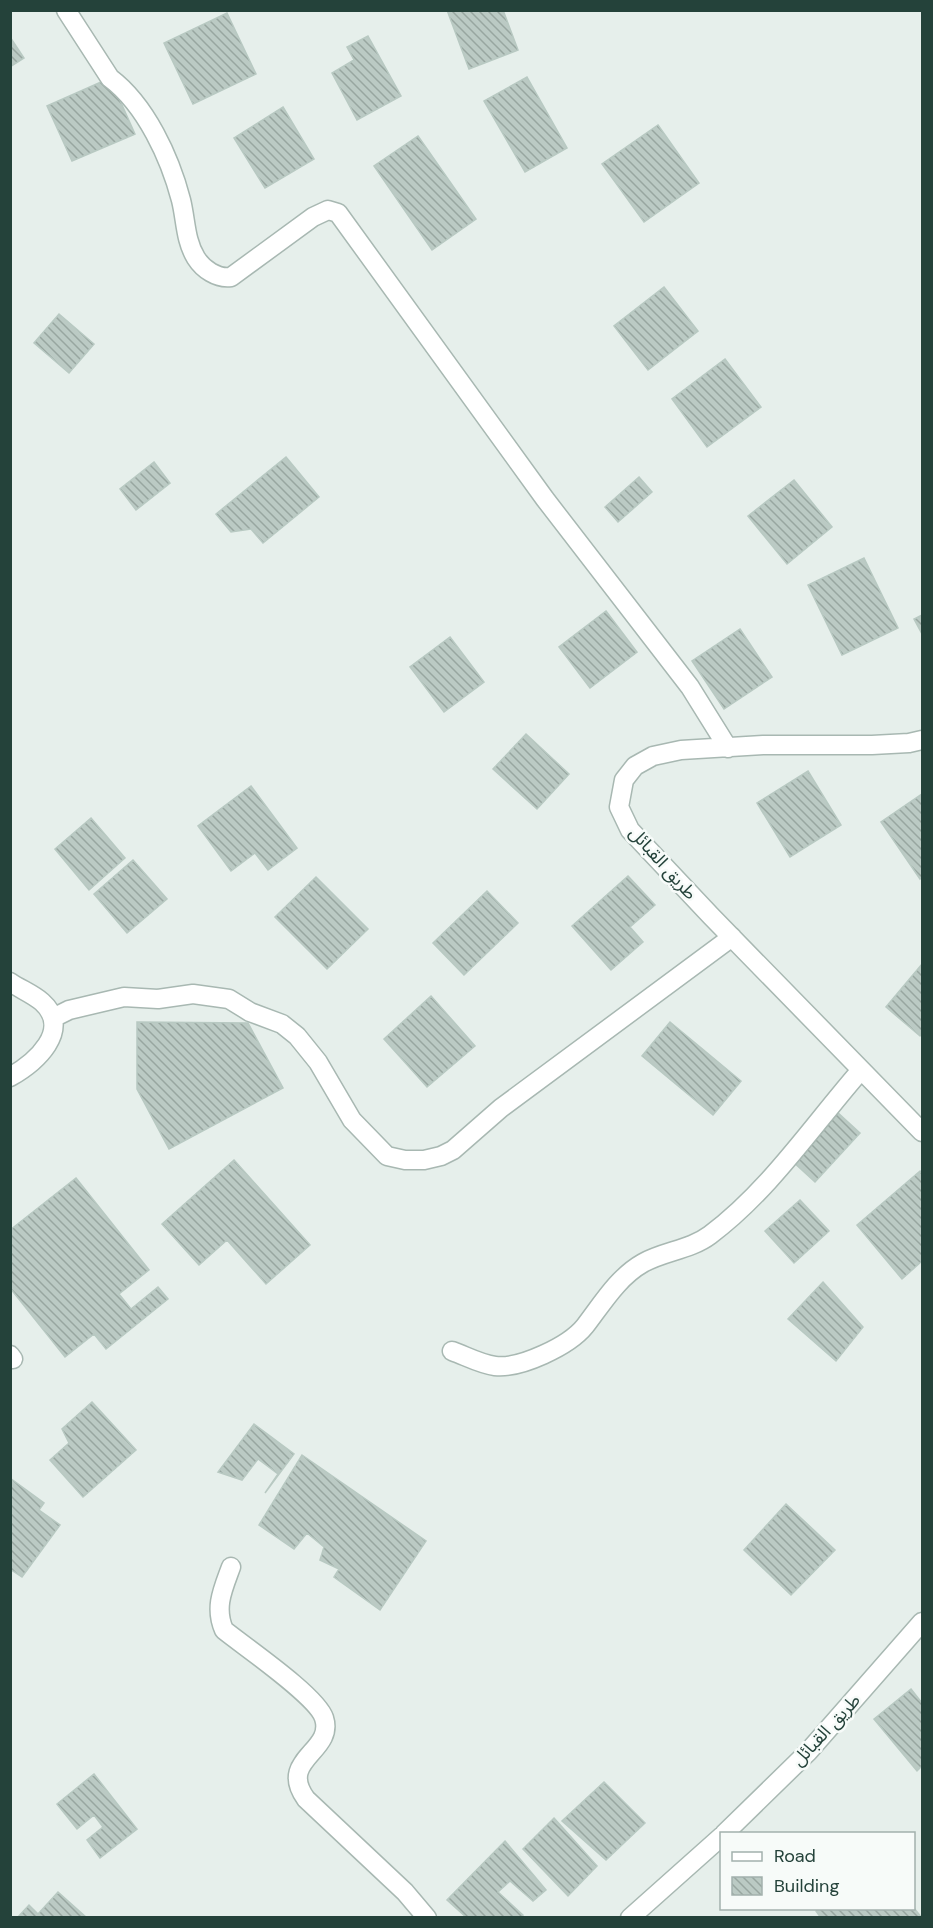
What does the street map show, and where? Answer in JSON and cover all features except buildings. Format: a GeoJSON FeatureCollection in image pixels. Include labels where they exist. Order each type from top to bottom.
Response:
{"type":"FeatureCollection","features":[{"type":"Feature","properties":{"kind":"street"},"geometry":{"type":"LineString","coordinates":[[66,10],[110,78],[119,85],[152,130],[181,201],[189,243],[204,267],[218,276],[231,277],[313,217],[328,210],[338,213],[545,499],[690,687],[728,748]]}},
{"type":"Feature","properties":{"kind":"street","name":"طريق القبائل"},"geometry":{"type":"LineString","coordinates":[[922,740],[872,745],[763,745],[681,750],[653,756],[635,766],[624,780],[619,807],[630,830],[922,1132]]}},
{"type":"Feature","properties":{"kind":"street"},"geometry":{"type":"LineString","coordinates":[[53,1018],[69,1011],[124,997],[158,999],[193,994],[229,999],[250,1012],[282,1024],[297,1036],[318,1062],[352,1120],[387,1156],[405,1160],[424,1160],[453,1150],[501,1108],[732,938]]}},
{"type":"Feature","properties":{"kind":"street"},"geometry":{"type":"LineString","coordinates":[[10,982],[43,1002],[53,1018],[51,1041],[32,1065],[10,1077]]}},
{"type":"Feature","properties":{"kind":"street"},"geometry":{"type":"LineString","coordinates":[[452,1351],[497,1366],[541,1356],[564,1344],[583,1328],[610,1292],[644,1262],[684,1249],[709,1236],[730,1218],[774,1174],[861,1070]]}},
{"type":"Feature","properties":{"kind":"street"},"geometry":{"type":"LineString","coordinates":[[231,1567],[219,1601],[218,1618],[224,1630],[314,1702],[325,1721],[323,1736],[297,1772],[297,1786],[306,1799],[405,1892],[427,1917]]}},
{"type":"Feature","properties":{"kind":"street","name":"طريق القبائل"},"geometry":{"type":"LineString","coordinates":[[726,1832],[808,1752],[922,1622]]}},
{"type":"Feature","properties":{"kind":"street","name":"طريق القبائل"},"geometry":{"type":"LineString","coordinates":[[630,1917],[688,1869],[720,1838]]}}]}
